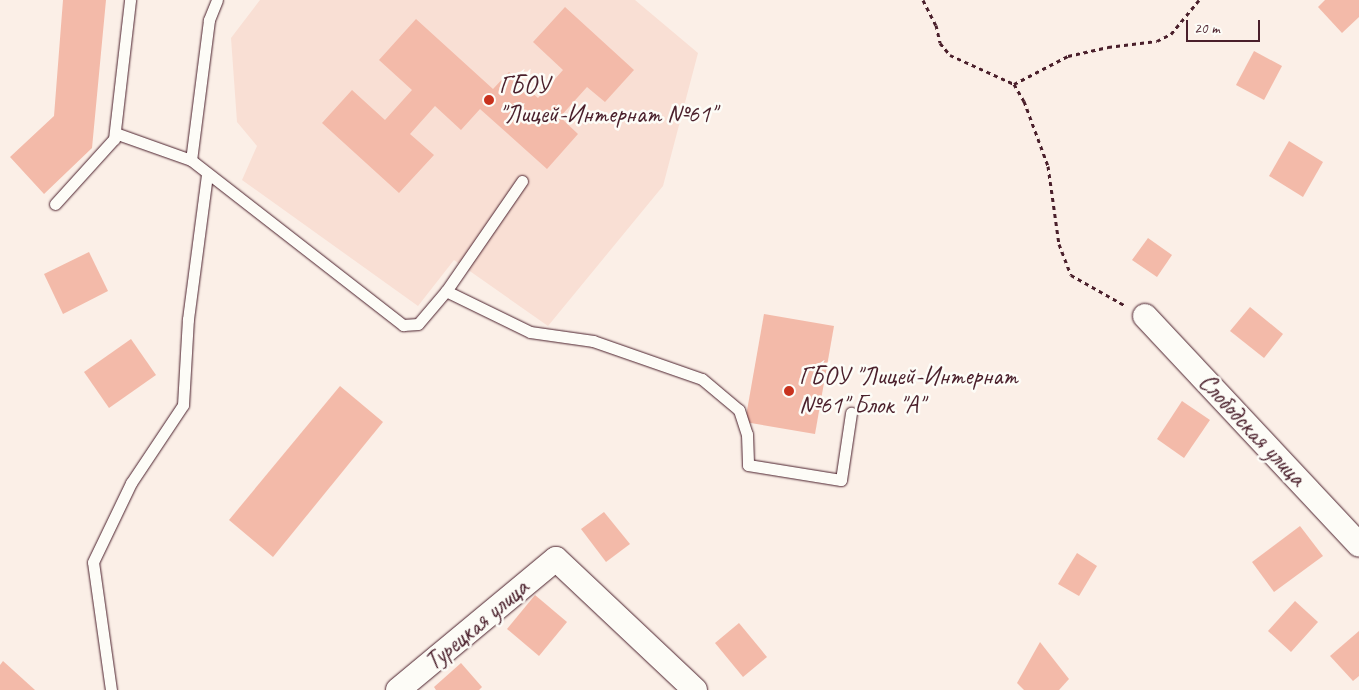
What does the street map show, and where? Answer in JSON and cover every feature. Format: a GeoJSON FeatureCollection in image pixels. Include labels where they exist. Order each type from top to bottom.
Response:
{"type":"FeatureCollection","features":[{"type":"Feature","properties":{"kind":"street","name":"Слободская улица"},"geometry":{"type":"LineString","coordinates":[[1145,316],[1359,545]]}},
{"type":"Feature","properties":{"kind":"street","name":"Турецкая улица"},"geometry":{"type":"LineString","coordinates":[[398,690],[556,559],[695,690]]}},
{"type":"Feature","properties":{"kind":"lane"},"geometry":{"type":"LineString","coordinates":[[55,204],[114,138],[130,0]]}},
{"type":"Feature","properties":{"kind":"lane"},"geometry":{"type":"LineString","coordinates":[[191,160],[209,20],[218,0]]}},
{"type":"Feature","properties":{"kind":"lane"},"geometry":{"type":"LineString","coordinates":[[114,133],[191,160],[207,175],[403,325],[418,324],[446,291],[522,180]]}},
{"type":"Feature","properties":{"kind":"lane"},"geometry":{"type":"LineString","coordinates":[[111,690],[93,562],[131,482],[183,405],[188,319],[207,175]]}},
{"type":"Feature","properties":{"kind":"lane"},"geometry":{"type":"LineString","coordinates":[[446,291],[530,332],[593,341],[702,379],[739,410],[747,434],[748,465],[841,480],[851,413]]}},
{"type":"Feature","properties":{"kind":"path"},"geometry":{"type":"LineString","coordinates":[[923,0],[936,25],[940,43],[950,55],[1014,84],[1024,101],[1048,166],[1059,244],[1071,275],[1145,316]]}},
{"type":"Feature","properties":{"kind":"path"},"geometry":{"type":"LineString","coordinates":[[1014,84],[1068,56],[1108,46],[1157,41],[1171,34],[1199,0]]}},
{"type":"Feature","properties":{"kind":"shaded area"},"geometry":{"type":"Polygon","coordinates":[[[260,0],[635,0],[698,53],[663,186],[548,326],[454,260],[418,306],[242,180],[257,146],[237,122],[231,38],[260,0]]]}},
{"type":"Feature","properties":{"kind":"building"},"geometry":{"type":"Polygon","coordinates":[[[63,0],[106,0],[92,148],[44,194],[10,157],[54,116],[63,0]]]}},
{"type":"Feature","properties":{"kind":"building"},"geometry":{"type":"Polygon","coordinates":[[[1325,0],[1359,0],[1359,17],[1342,33],[1318,7],[1325,0]]]}},
{"type":"Feature","properties":{"kind":"building","name":"ГБОУ \"Лицей-Интернат №61\""},"geometry":{"type":"Polygon","coordinates":[[[565,7],[634,70],[605,102],[587,87],[560,117],[578,134],[547,169],[480,109],[461,130],[435,106],[410,134],[434,155],[399,193],[322,123],[352,90],[385,120],[412,90],[379,60],[416,19],[493,89],[509,72],[538,98],[563,70],[533,42],[565,7]]]}},
{"type":"Feature","properties":{"kind":"building"},"geometry":{"type":"Polygon","coordinates":[[[1254,51],[1282,66],[1264,100],[1236,85],[1254,51]]]}},
{"type":"Feature","properties":{"kind":"building"},"geometry":{"type":"Polygon","coordinates":[[[1289,141],[1323,162],[1303,197],[1269,176],[1289,141]]]}},
{"type":"Feature","properties":{"kind":"building"},"geometry":{"type":"Polygon","coordinates":[[[1148,238],[1172,255],[1157,277],[1132,260],[1148,238]]]}},
{"type":"Feature","properties":{"kind":"building"},"geometry":{"type":"Polygon","coordinates":[[[89,252],[108,291],[63,314],[44,274],[89,252]]]}},
{"type":"Feature","properties":{"kind":"building"},"geometry":{"type":"Polygon","coordinates":[[[1250,307],[1283,334],[1264,358],[1230,331],[1250,307]]]}},
{"type":"Feature","properties":{"kind":"building"},"geometry":{"type":"Polygon","coordinates":[[[764,314],[834,326],[815,434],[745,422],[764,314]]]}},
{"type":"Feature","properties":{"kind":"building"},"geometry":{"type":"Polygon","coordinates":[[[131,339],[156,375],[109,408],[84,372],[131,339]]]}},
{"type":"Feature","properties":{"kind":"building"},"geometry":{"type":"Polygon","coordinates":[[[340,386],[383,422],[273,557],[229,520],[340,386]]]}},
{"type":"Feature","properties":{"kind":"building"},"geometry":{"type":"Polygon","coordinates":[[[1182,401],[1210,420],[1184,458],[1157,439],[1182,401]]]}},
{"type":"Feature","properties":{"kind":"building"},"geometry":{"type":"Polygon","coordinates":[[[604,512],[630,544],[606,562],[581,529],[604,512]]]}},
{"type":"Feature","properties":{"kind":"building"},"geometry":{"type":"Polygon","coordinates":[[[1300,526],[1323,556],[1274,592],[1252,562],[1300,526]]]}},
{"type":"Feature","properties":{"kind":"building"},"geometry":{"type":"Polygon","coordinates":[[[1077,553],[1097,566],[1079,596],[1058,584],[1077,553]]]}},
{"type":"Feature","properties":{"kind":"building"},"geometry":{"type":"Polygon","coordinates":[[[535,595],[567,622],[539,656],[507,629],[535,595]]]}},
{"type":"Feature","properties":{"kind":"building"},"geometry":{"type":"Polygon","coordinates":[[[1295,601],[1318,622],[1291,652],[1268,631],[1295,601]]]}},
{"type":"Feature","properties":{"kind":"building"},"geometry":{"type":"Polygon","coordinates":[[[739,623],[767,657],[743,677],[715,643],[739,623]]]}},
{"type":"Feature","properties":{"kind":"building"},"geometry":{"type":"Polygon","coordinates":[[[1359,631],[1359,676],[1353,681],[1330,656],[1359,631]]]}},
{"type":"Feature","properties":{"kind":"building"},"geometry":{"type":"Polygon","coordinates":[[[1040,642],[1069,679],[1059,690],[1024,690],[1017,683],[1040,642]]]}},
{"type":"Feature","properties":{"kind":"building"},"geometry":{"type":"Polygon","coordinates":[[[3,661],[35,690],[0,690],[0,665],[3,661]]]}},
{"type":"Feature","properties":{"kind":"building"},"geometry":{"type":"Polygon","coordinates":[[[461,663],[482,687],[479,690],[436,690],[434,687],[461,663]]]}},
{"type":"Feature","properties":{"kind":"place","name":"ГБОУ \"Лицей-Интернат №61\""},"geometry":{"type":"Point","coordinates":[489,100]}},
{"type":"Feature","properties":{"kind":"place","name":"ГБОУ \"Лицей-Интернат №61\" Блок \"А\""},"geometry":{"type":"Point","coordinates":[789,391]}}]}
